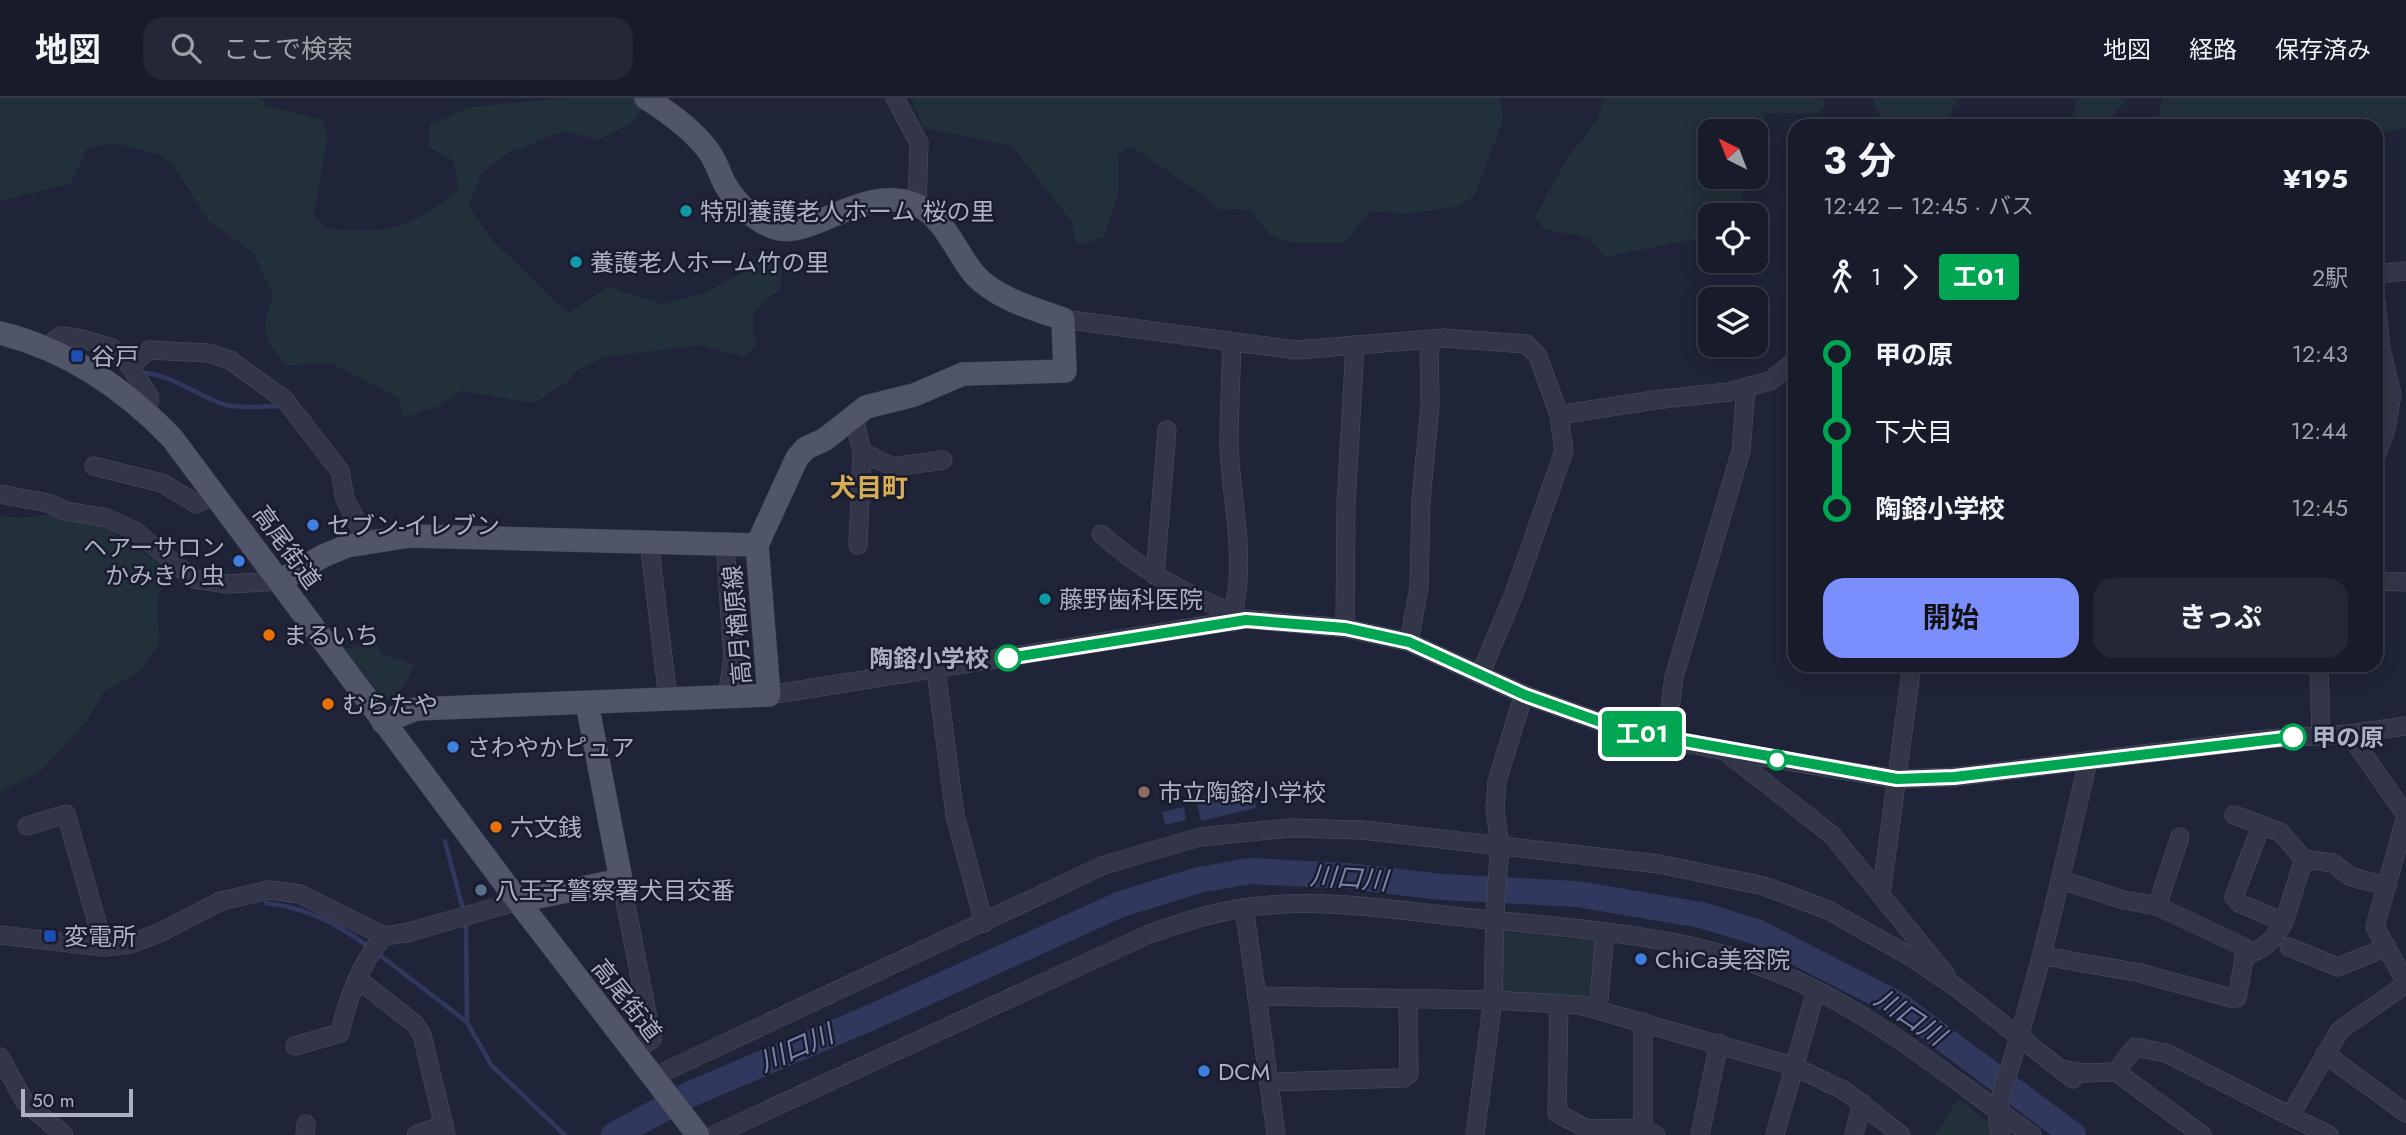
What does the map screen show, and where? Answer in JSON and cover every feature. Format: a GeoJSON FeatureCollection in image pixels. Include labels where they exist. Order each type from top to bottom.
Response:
{"type":"FeatureCollection","features":[{"type":"Feature","properties":{"kind":"main road"},"geometry":{"type":"LineString","coordinates":[[646,98],[694,134],[717,162],[724,184],[751,215],[774,227],[792,228],[868,202],[903,201],[917,205],[933,216],[974,273],[989,287],[1063,319]]}},
{"type":"Feature","properties":{"kind":"main road","name":"高月楢原線"},"geometry":{"type":"LineString","coordinates":[[383,722],[416,709],[769,695],[757,545],[797,458],[806,448],[824,440],[875,403],[914,395],[963,374],[1065,371],[1063,319]]}},
{"type":"Feature","properties":{"kind":"main road","name":"高尾街道"},"geometry":{"type":"LineString","coordinates":[[0,333],[44,348],[117,386],[146,411],[215,493],[383,722],[634,1051],[663,1078],[695,1131]]}},
{"type":"Feature","properties":{"kind":"main road"},"geometry":{"type":"LineString","coordinates":[[281,581],[323,556],[367,541],[410,536],[757,545]]}},
{"type":"Feature","properties":{"kind":"main road"},"geometry":{"type":"LineString","coordinates":[[518,901],[621,880],[587,703]]}},
{"type":"Feature","properties":{"kind":"street"},"geometry":{"type":"LineString","coordinates":[[895,98],[919,144],[917,205]]}},
{"type":"Feature","properties":{"kind":"street"},"geometry":{"type":"LineString","coordinates":[[2383,273],[2406,271]]}},
{"type":"Feature","properties":{"kind":"street"},"geometry":{"type":"LineString","coordinates":[[1063,319],[1296,350],[1429,340],[1526,344],[1538,356],[1559,415],[1564,452]]}},
{"type":"Feature","properties":{"kind":"street"},"geometry":{"type":"LineString","coordinates":[[44,348],[61,336],[83,339],[111,348],[130,366],[150,398],[146,411]]}},
{"type":"Feature","properties":{"kind":"street"},"geometry":{"type":"LineString","coordinates":[[1409,642],[1419,587],[1421,500],[1430,406],[1429,340]]}},
{"type":"Feature","properties":{"kind":"street"},"geometry":{"type":"LineString","coordinates":[[1232,342],[1229,447],[1239,522],[1234,617]]}},
{"type":"Feature","properties":{"kind":"street"},"geometry":{"type":"LineString","coordinates":[[1345,628],[1346,505],[1354,345]]}},
{"type":"Feature","properties":{"kind":"street"},"geometry":{"type":"LineString","coordinates":[[130,366],[149,349],[208,353],[230,360],[285,400],[340,471],[345,499],[367,541]]}},
{"type":"Feature","properties":{"kind":"street"},"geometry":{"type":"LineString","coordinates":[[2383,357],[2392,394],[2383,437]]}},
{"type":"Feature","properties":{"kind":"street"},"geometry":{"type":"LineString","coordinates":[[1559,415],[1746,388],[1770,382],[1788,367]]}},
{"type":"Feature","properties":{"kind":"street"},"geometry":{"type":"LineString","coordinates":[[1666,740],[1674,677],[1741,451],[1746,388]]}},
{"type":"Feature","properties":{"kind":"street"},"geometry":{"type":"LineString","coordinates":[[1480,675],[1514,594],[1571,430],[1591,411]]}},
{"type":"Feature","properties":{"kind":"street"},"geometry":{"type":"LineString","coordinates":[[854,418],[862,452],[858,545]]}},
{"type":"Feature","properties":{"kind":"street"},"geometry":{"type":"LineString","coordinates":[[1155,575],[1161,439]]}},
{"type":"Feature","properties":{"kind":"street"},"geometry":{"type":"LineString","coordinates":[[862,452],[893,467],[943,460]]}},
{"type":"Feature","properties":{"kind":"street"},"geometry":{"type":"LineString","coordinates":[[94,466],[162,483],[197,504],[215,493]]}},
{"type":"Feature","properties":{"kind":"street"},"geometry":{"type":"LineString","coordinates":[[0,494],[48,503],[66,511],[107,518],[135,531],[194,579],[228,584],[281,581]]}},
{"type":"Feature","properties":{"kind":"street"},"geometry":{"type":"LineString","coordinates":[[1101,534],[1131,561],[1234,617]]}},
{"type":"Feature","properties":{"kind":"street"},"geometry":{"type":"LineString","coordinates":[[649,542],[668,698]]}},
{"type":"Feature","properties":{"kind":"street"},"geometry":{"type":"LineString","coordinates":[[724,544],[733,658],[727,697]]}},
{"type":"Feature","properties":{"kind":"street"},"geometry":{"type":"LineString","coordinates":[[2383,580],[2406,582]]}},
{"type":"Feature","properties":{"kind":"street"},"geometry":{"type":"LineString","coordinates":[[769,695],[936,670],[1234,617],[1345,628],[1409,642],[1588,720],[1666,740],[1897,779],[1954,777],[2266,739],[2349,734],[2406,726]]}},
{"type":"Feature","properties":{"kind":"street"},"geometry":{"type":"LineString","coordinates":[[936,670],[955,815],[984,923]]}},
{"type":"Feature","properties":{"kind":"street"},"geometry":{"type":"LineString","coordinates":[[1881,895],[1911,672]]}},
{"type":"Feature","properties":{"kind":"street"},"geometry":{"type":"LineString","coordinates":[[2319,672],[2321,736]]}},
{"type":"Feature","properties":{"kind":"street"},"geometry":{"type":"LineString","coordinates":[[1475,1135],[1493,1000],[1500,849],[1495,808],[1497,781],[1524,694]]}},
{"type":"Feature","properties":{"kind":"street"},"geometry":{"type":"LineString","coordinates":[[2290,1116],[2340,1030],[2406,980],[2375,927],[2406,816],[2349,734]]}},
{"type":"Feature","properties":{"kind":"street"},"geometry":{"type":"LineString","coordinates":[[1725,751],[1832,835],[1957,988]]}},
{"type":"Feature","properties":{"kind":"street"},"geometry":{"type":"LineString","coordinates":[[2001,1135],[2000,1106],[2044,956],[2088,761]]}},
{"type":"Feature","properties":{"kind":"street"},"geometry":{"type":"LineString","coordinates":[[27,826],[66,814],[103,947]]}},
{"type":"Feature","properties":{"kind":"street"},"geometry":{"type":"LineString","coordinates":[[2234,816],[2280,832],[2304,859],[2333,863],[2351,877],[2386,886]]}},
{"type":"Feature","properties":{"kind":"street"},"geometry":{"type":"LineString","coordinates":[[2261,826],[2234,897],[2239,903],[2284,922]]}},
{"type":"Feature","properties":{"kind":"street"},"geometry":{"type":"LineString","coordinates":[[663,1078],[1104,865],[1223,833],[1290,828],[1363,830],[1500,849],[1659,864],[1765,886],[1828,910],[1865,929],[1957,988],[2019,1040],[2067,1074],[2116,1072],[2202,1135]]}},
{"type":"Feature","properties":{"kind":"street"},"geometry":{"type":"LineString","coordinates":[[2158,906],[2180,836]]}},
{"type":"Feature","properties":{"kind":"street"},"geometry":{"type":"LineString","coordinates":[[2245,956],[2259,951],[2277,936],[2304,859]]}},
{"type":"Feature","properties":{"kind":"street"},"geometry":{"type":"LineString","coordinates":[[621,880],[652,1039],[634,1051]]}},
{"type":"Feature","properties":{"kind":"street"},"geometry":{"type":"LineString","coordinates":[[2044,956],[2140,973],[2231,998],[2237,998],[2241,985],[2246,948],[2158,906],[2124,900],[2061,880]]}},
{"type":"Feature","properties":{"kind":"street"},"geometry":{"type":"LineString","coordinates":[[0,935],[103,947],[130,944],[159,933],[221,901],[269,890],[300,894],[376,945]]}},
{"type":"Feature","properties":{"kind":"street"},"geometry":{"type":"LineString","coordinates":[[295,1046],[340,1033],[345,1006],[376,945],[406,933],[518,901]]}},
{"type":"Feature","properties":{"kind":"street"},"geometry":{"type":"LineString","coordinates":[[714,1135],[1147,934],[1188,920],[1244,908],[1310,904],[1495,913],[1704,948],[1755,964],[1816,990],[1879,1027],[2000,1106],[2032,1135]]}},
{"type":"Feature","properties":{"kind":"street"},"geometry":{"type":"LineString","coordinates":[[1244,908],[1276,1135]]}},
{"type":"Feature","properties":{"kind":"street"},"geometry":{"type":"LineString","coordinates":[[1598,1010],[1605,933]]}},
{"type":"Feature","properties":{"kind":"street"},"geometry":{"type":"LineString","coordinates":[[2289,947],[2338,967],[2387,947]]}},
{"type":"Feature","properties":{"kind":"street"},"geometry":{"type":"LineString","coordinates":[[359,980],[415,1024],[422,1035],[445,1130],[416,1135]]}},
{"type":"Feature","properties":{"kind":"street"},"geometry":{"type":"LineString","coordinates":[[1775,1135],[1816,990]]}},
{"type":"Feature","properties":{"kind":"street"},"geometry":{"type":"LineString","coordinates":[[1258,996],[1493,1000],[1559,1003],[1598,1010],[1793,1066],[1862,1104],[1901,1135]]}},
{"type":"Feature","properties":{"kind":"street"},"geometry":{"type":"LineString","coordinates":[[1270,1082],[1405,1078],[1409,1074],[1408,998]]}},
{"type":"Feature","properties":{"kind":"street"},"geometry":{"type":"LineString","coordinates":[[1559,1003],[1557,1113],[1587,1132],[1650,1131],[1643,1022]]}},
{"type":"Feature","properties":{"kind":"street"},"geometry":{"type":"LineString","coordinates":[[1700,1135],[1719,1043]]}},
{"type":"Feature","properties":{"kind":"street"},"geometry":{"type":"LineString","coordinates":[[2116,1072],[2135,1047],[2166,1053],[2329,1135]]}},
{"type":"Feature","properties":{"kind":"street"},"geometry":{"type":"LineString","coordinates":[[2325,1054],[2406,1113]]}},
{"type":"Feature","properties":{"kind":"street"},"geometry":{"type":"LineString","coordinates":[[0,1057],[8,1089],[64,1135]]}},
{"type":"Feature","properties":{"kind":"street"},"geometry":{"type":"LineString","coordinates":[[1853,1135],[1862,1104]]}},
{"type":"Feature","properties":{"kind":"shaded area"},"geometry":{"type":"Polygon","coordinates":[[[0,98],[262,98],[265,106],[321,119],[328,135],[314,213],[324,228],[364,230],[381,229],[411,221],[426,214],[459,189],[453,161],[429,147],[430,124],[471,107],[563,98],[650,98],[632,123],[599,140],[564,131],[508,153],[483,172],[468,205],[492,240],[568,313],[608,287],[663,304],[704,293],[773,255],[782,266],[780,289],[755,312],[753,324],[757,345],[743,357],[701,345],[605,357],[578,370],[565,384],[534,403],[462,391],[439,406],[403,418],[399,398],[329,363],[286,366],[268,340],[266,317],[273,295],[253,252],[208,221],[172,163],[157,154],[115,143],[87,148],[71,184],[0,201],[0,98]]]}},
{"type":"Feature","properties":{"kind":"shaded area"},"geometry":{"type":"Polygon","coordinates":[[[911,98],[1500,98],[1503,120],[1474,197],[1459,206],[1407,214],[1370,211],[1345,243],[1293,243],[1270,235],[1250,210],[1217,209],[1203,195],[1131,146],[1118,154],[1118,195],[1104,237],[1077,246],[1071,221],[1012,146],[923,128],[911,98]]]}},
{"type":"Feature","properties":{"kind":"shaded area"},"geometry":{"type":"Polygon","coordinates":[[[1604,98],[1822,98],[1825,104],[1817,114],[1766,113],[1764,119],[1698,119],[1698,189],[1744,189],[1740,203],[1698,203],[1698,238],[1605,257],[1589,238],[1544,229],[1535,216],[1568,157],[1597,120],[1604,98]]]}},
{"type":"Feature","properties":{"kind":"shaded area"},"geometry":{"type":"Polygon","coordinates":[[[1873,98],[1958,98],[1947,119],[1880,119],[1873,98]]]}},
{"type":"Feature","properties":{"kind":"shaded area"},"geometry":{"type":"Polygon","coordinates":[[[2077,98],[2127,98],[2110,119],[2072,119],[2077,98]]]}},
{"type":"Feature","properties":{"kind":"shaded area"},"geometry":{"type":"Polygon","coordinates":[[[2163,98],[2406,98],[2406,128],[2383,133],[2383,119],[2158,119],[2163,98]]]}},
{"type":"Feature","properties":{"kind":"shaded area"},"geometry":{"type":"Polygon","coordinates":[[[0,514],[16,518],[57,514],[79,516],[106,528],[167,570],[157,601],[159,643],[139,673],[104,691],[86,722],[40,772],[0,792],[0,514]]]}},
{"type":"Feature","properties":{"kind":"shaded area"},"geometry":{"type":"Polygon","coordinates":[[[377,643],[382,655],[415,664],[403,688],[390,701],[382,696],[344,649],[377,643]]]}},
{"type":"Feature","properties":{"kind":"shaded area"},"geometry":{"type":"Polygon","coordinates":[[[1502,933],[1604,942],[1598,1010],[1493,1000],[1502,933]]]}},
{"type":"Feature","properties":{"kind":"shaded area"},"geometry":{"type":"Polygon","coordinates":[[[1958,1099],[1998,1129],[2001,1135],[1935,1135],[1958,1099]]]}},
{"type":"Feature","properties":{"kind":"water"},"geometry":{"type":"Polygon","coordinates":[[[1251,786],[1256,808],[1201,821],[1196,798],[1251,786]]]}},
{"type":"Feature","properties":{"kind":"water"},"geometry":{"type":"Polygon","coordinates":[[[1184,807],[1186,820],[1165,825],[1162,812],[1184,807]]]}},
{"type":"Feature","properties":{"kind":"waterway"},"geometry":{"type":"LineString","coordinates":[[143,373],[175,381],[226,405],[282,406]]}},
{"type":"Feature","properties":{"kind":"waterway"},"geometry":{"type":"LineString","coordinates":[[445,841],[463,909]]}},
{"type":"Feature","properties":{"kind":"waterway","name":"川口川"},"geometry":{"type":"LineString","coordinates":[[614,1135],[693,1093],[872,1017],[1121,904],[1199,880],[1250,871],[1347,876],[1442,887],[1577,894],[1701,915],[1757,932],[1897,1004],[2073,1135]]}},
{"type":"Feature","properties":{"kind":"waterway"},"geometry":{"type":"LineString","coordinates":[[266,903],[294,908],[321,918],[370,948]]}},
{"type":"Feature","properties":{"kind":"waterway"},"geometry":{"type":"LineString","coordinates":[[466,922],[467,1022]]}},
{"type":"Feature","properties":{"kind":"waterway"},"geometry":{"type":"LineString","coordinates":[[377,953],[467,1022],[491,1065],[565,1135]]}},
{"type":"Feature","properties":{"kind":"bus line","name":"工01"},"geometry":{"type":"LineString","coordinates":[[1008,658],[1246,620],[1345,628],[1409,642],[1525,695],[1588,720],[1623,730],[1725,751],[1897,779],[1954,777],[2293,737]]}},
{"type":"Feature","properties":{"kind":"place","name":"特別養護老人ホーム 桜の里"},"geometry":{"type":"Point","coordinates":[686,211]}},
{"type":"Feature","properties":{"kind":"place","name":"養護老人ホーム竹の里"},"geometry":{"type":"Point","coordinates":[576,262]}},
{"type":"Feature","properties":{"kind":"place","name":"谷戸"},"geometry":{"type":"Point","coordinates":[77,356]}},
{"type":"Feature","properties":{"kind":"place","name":"セブン-イレブン"},"geometry":{"type":"Point","coordinates":[313,525]}},
{"type":"Feature","properties":{"kind":"place","name":"ヘアーサロン かみきり虫"},"geometry":{"type":"Point","coordinates":[239,561]}},
{"type":"Feature","properties":{"kind":"place","name":"藤野歯科医院"},"geometry":{"type":"Point","coordinates":[1045,599]}},
{"type":"Feature","properties":{"kind":"place","name":"まるいち"},"geometry":{"type":"Point","coordinates":[269,635]}},
{"type":"Feature","properties":{"kind":"place","name":"陶鎔小学校"},"geometry":{"type":"Point","coordinates":[1008,658]}},
{"type":"Feature","properties":{"kind":"place","name":"むらたや"},"geometry":{"type":"Point","coordinates":[328,704]}},
{"type":"Feature","properties":{"kind":"place","name":"甲の原"},"geometry":{"type":"Point","coordinates":[2293,737]}},
{"type":"Feature","properties":{"kind":"place","name":"さわやかピュア"},"geometry":{"type":"Point","coordinates":[453,747]}},
{"type":"Feature","properties":{"kind":"place","name":"市立陶鎔小学校"},"geometry":{"type":"Point","coordinates":[1144,792]}},
{"type":"Feature","properties":{"kind":"place","name":"六文銭"},"geometry":{"type":"Point","coordinates":[496,827]}},
{"type":"Feature","properties":{"kind":"place","name":"八王子警察署犬目交番"},"geometry":{"type":"Point","coordinates":[481,890]}},
{"type":"Feature","properties":{"kind":"place","name":"変電所"},"geometry":{"type":"Point","coordinates":[50,936]}},
{"type":"Feature","properties":{"kind":"place","name":"ChiCa美容院"},"geometry":{"type":"Point","coordinates":[1641,959]}},
{"type":"Feature","properties":{"kind":"place","name":"DCM"},"geometry":{"type":"Point","coordinates":[1204,1071]}},
{"type":"Feature","properties":{"kind":"district","name":"犬目町"},"geometry":{"type":"Point","coordinates":[869,488]}}]}
